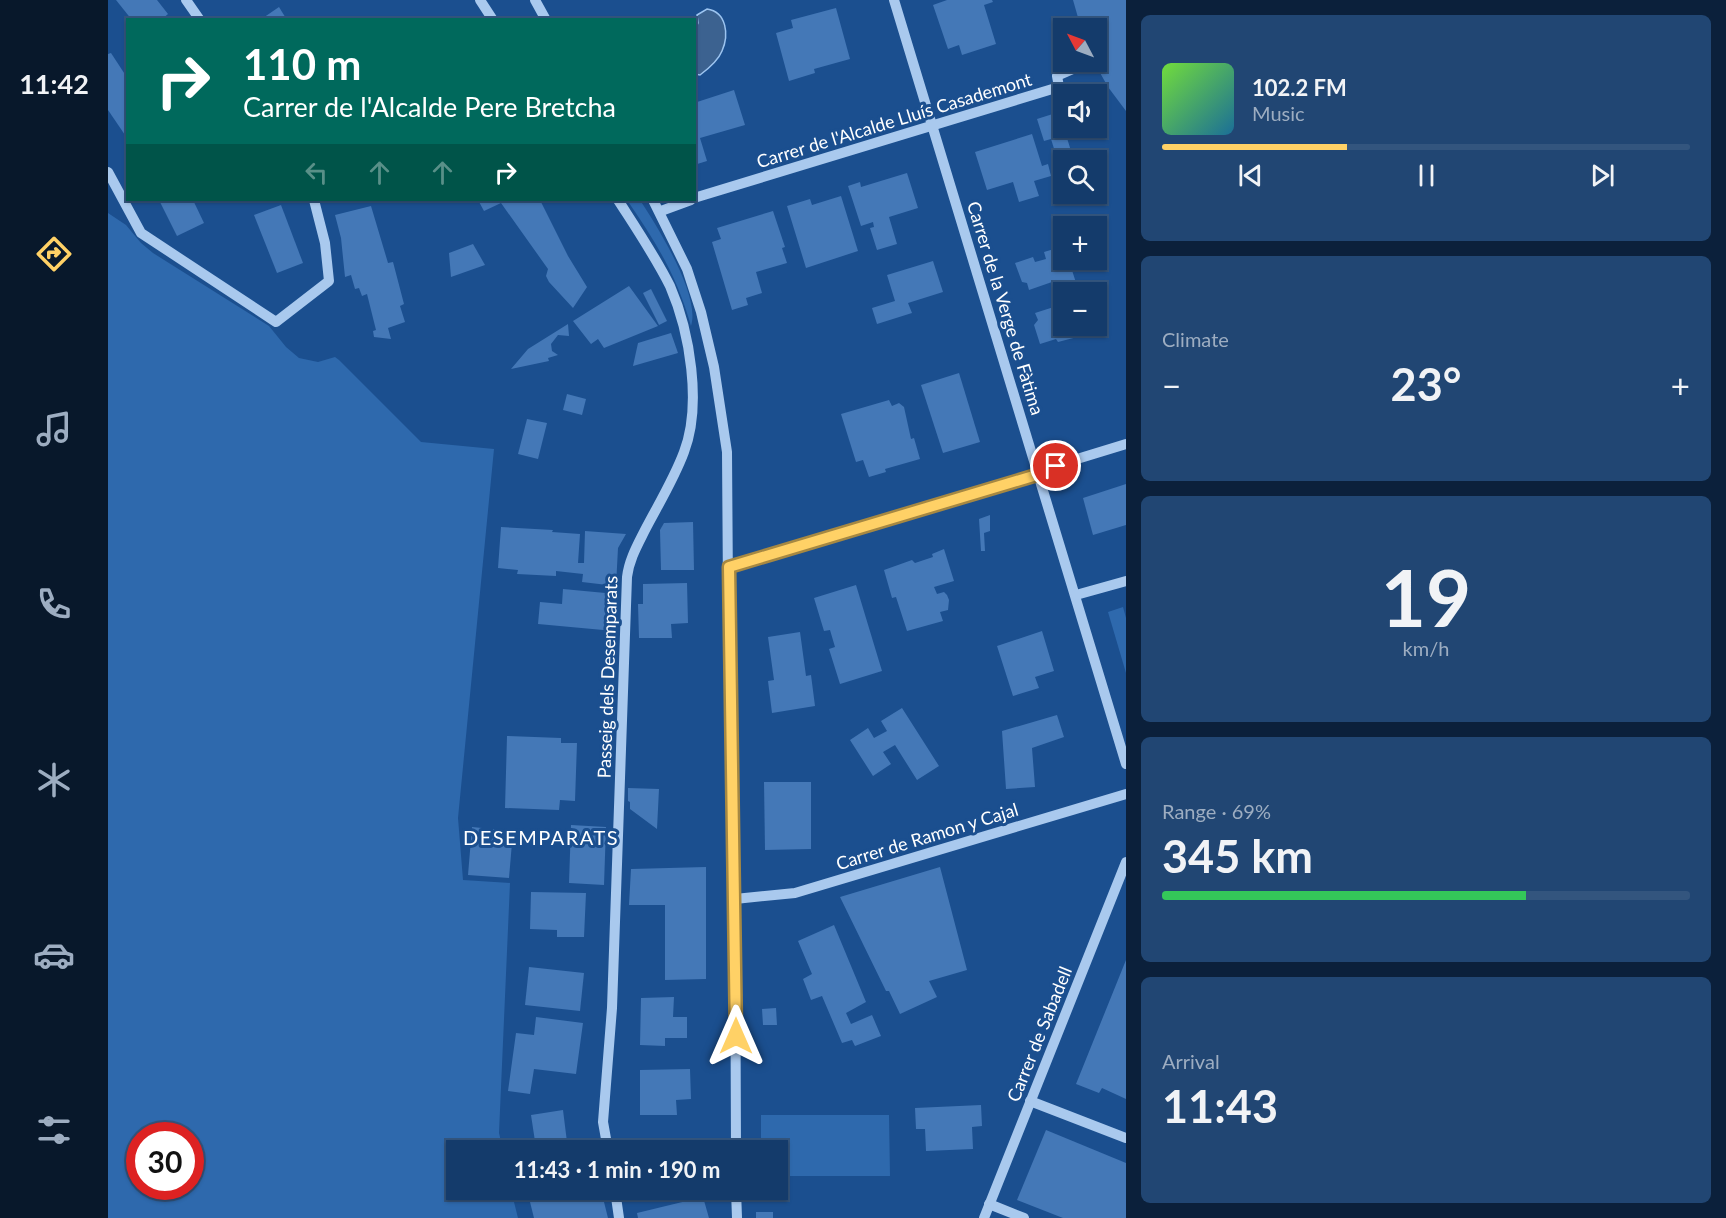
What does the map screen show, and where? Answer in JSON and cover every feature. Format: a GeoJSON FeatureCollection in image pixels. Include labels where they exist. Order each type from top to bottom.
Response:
{"type":"FeatureCollection","features":[{"type":"Feature","properties":{"kind":"street"},"geometry":{"type":"LineString","coordinates":[[186,0],[199,18]]}},
{"type":"Feature","properties":{"kind":"street"},"geometry":{"type":"LineString","coordinates":[[480,0],[492,18]]}},
{"type":"Feature","properties":{"kind":"street"},"geometry":{"type":"LineString","coordinates":[[536,0],[545,18]]}},
{"type":"Feature","properties":{"kind":"street","name":"Carrer de la Verge de Fàtima"},"geometry":{"type":"LineString","coordinates":[[894,0],[1040,474],[1126,764]]}},
{"type":"Feature","properties":{"kind":"street","name":"Carrer de l'Alcalde Lluís Casademont"},"geometry":{"type":"LineString","coordinates":[[696,198],[1052,90],[1059,87],[1057,76],[1066,72]]}},
{"type":"Feature","properties":{"kind":"street"},"geometry":{"type":"LineString","coordinates":[[108,172],[141,233],[276,322],[329,281],[325,243],[314,201]]}},
{"type":"Feature","properties":{"kind":"street","name":"Passeig dels Desemparats"},"geometry":{"type":"LineString","coordinates":[[606,1140],[603,1122],[612,1008],[627,577],[632,557],[684,452],[692,423],[694,396],[687,345],[670,288],[644,238],[619,201]]}},
{"type":"Feature","properties":{"kind":"street"},"geometry":{"type":"LineString","coordinates":[[654,201],[687,269],[701,312],[714,367],[727,452],[735,899],[736,1140]]}},
{"type":"Feature","properties":{"kind":"street","name":"Carrer de l'Alcalde Lluís Casademont"},"geometry":{"type":"LineString","coordinates":[[660,211],[688,201]]}},
{"type":"Feature","properties":{"kind":"street"},"geometry":{"type":"LineString","coordinates":[[729,567],[1040,474],[1064,463],[1126,444]]}},
{"type":"Feature","properties":{"kind":"street"},"geometry":{"type":"LineString","coordinates":[[1076,595],[1126,581]]}},
{"type":"Feature","properties":{"kind":"street","name":"Carrer de Ramon y Cajal"},"geometry":{"type":"LineString","coordinates":[[735,899],[795,893],[1126,794]]}},
{"type":"Feature","properties":{"kind":"street","name":"Carrer de Sabadell"},"geometry":{"type":"LineString","coordinates":[[984,1218],[1126,862]]}},
{"type":"Feature","properties":{"kind":"street"},"geometry":{"type":"LineString","coordinates":[[1030,1101],[1126,1138]]}},
{"type":"Feature","properties":{"kind":"street"},"geometry":{"type":"LineString","coordinates":[[616,1200],[619,1218]]}},
{"type":"Feature","properties":{"kind":"street"},"geometry":{"type":"LineString","coordinates":[[736,1200],[736,1218]]}},
{"type":"Feature","properties":{"kind":"street"},"geometry":{"type":"LineString","coordinates":[[989,1204],[1024,1218]]}},
{"type":"Feature","properties":{"kind":"shaded area"},"geometry":{"type":"Polygon","coordinates":[[[707,9],[714,11],[722,19],[726,31],[724,45],[718,58],[700,75],[696,74],[697,15],[707,9]]]}},
{"type":"Feature","properties":{"kind":"shaded area"},"geometry":{"type":"Polygon","coordinates":[[[628,201],[641,201],[676,262],[690,297],[691,326],[672,275],[628,201]]]}},
{"type":"Feature","properties":{"kind":"shaded area"},"geometry":{"type":"Polygon","coordinates":[[[108,213],[126,225],[153,253],[269,326],[286,347],[299,358],[318,362],[335,357],[421,442],[494,449],[458,818],[463,880],[510,883],[499,1133],[501,1140],[446,1140],[446,1200],[514,1200],[518,1218],[108,1218],[108,213]]]}},
{"type":"Feature","properties":{"kind":"shaded area"},"geometry":{"type":"Polygon","coordinates":[[[1123,607],[1126,618],[1126,673],[1108,612],[1123,607]]]}},
{"type":"Feature","properties":{"kind":"shaded area"},"geometry":{"type":"Polygon","coordinates":[[[761,1115],[889,1115],[890,1176],[788,1176],[788,1140],[761,1140],[761,1115]]]}},
{"type":"Feature","properties":{"kind":"building"},"geometry":{"type":"Polygon","coordinates":[[[116,0],[157,0],[168,14],[163,18],[130,18],[116,0]]]}},
{"type":"Feature","properties":{"kind":"building"},"geometry":{"type":"Polygon","coordinates":[[[947,0],[992,0],[993,2],[984,5],[996,44],[962,55],[959,45],[948,49],[933,5],[947,0]]]}},
{"type":"Feature","properties":{"kind":"building"},"geometry":{"type":"Polygon","coordinates":[[[1073,0],[1126,0],[1126,111],[1100,72],[1107,72],[1107,18],[1078,18],[1073,0]]]}},
{"type":"Feature","properties":{"kind":"building"},"geometry":{"type":"Polygon","coordinates":[[[279,7],[286,18],[263,18],[279,7]]]}},
{"type":"Feature","properties":{"kind":"building"},"geometry":{"type":"Polygon","coordinates":[[[836,8],[850,59],[814,69],[815,73],[789,81],[776,33],[793,28],[791,20],[836,8]]]}},
{"type":"Feature","properties":{"kind":"building"},"geometry":{"type":"Polygon","coordinates":[[[111,53],[126,76],[125,135],[108,110],[108,54],[111,53]]]}},
{"type":"Feature","properties":{"kind":"building"},"geometry":{"type":"Polygon","coordinates":[[[734,90],[745,125],[700,138],[707,161],[696,164],[696,102],[734,90]]]}},
{"type":"Feature","properties":{"kind":"building"},"geometry":{"type":"Polygon","coordinates":[[[1053,114],[1053,138],[1067,138],[1071,150],[1054,150],[1051,139],[1044,141],[1037,119],[1053,114]]]}},
{"type":"Feature","properties":{"kind":"building"},"geometry":{"type":"Polygon","coordinates":[[[1032,134],[1042,166],[1048,164],[1051,176],[1034,181],[1039,196],[1019,202],[1013,182],[987,190],[975,152],[1032,134]]]}},
{"type":"Feature","properties":{"kind":"building"},"geometry":{"type":"Polygon","coordinates":[[[907,173],[918,208],[889,217],[897,244],[877,250],[870,228],[874,227],[873,222],[861,226],[848,186],[860,182],[861,187],[907,173]]]}},
{"type":"Feature","properties":{"kind":"building"},"geometry":{"type":"Polygon","coordinates":[[[841,196],[858,251],[806,268],[787,206],[810,199],[812,205],[841,196]]]}},
{"type":"Feature","properties":{"kind":"building"},"geometry":{"type":"Polygon","coordinates":[[[160,201],[193,201],[204,223],[177,236],[160,201]]]}},
{"type":"Feature","properties":{"kind":"building"},"geometry":{"type":"Polygon","coordinates":[[[479,201],[540,201],[568,256],[587,287],[573,308],[549,282],[546,276],[548,269],[501,203],[484,211],[479,201]]]}},
{"type":"Feature","properties":{"kind":"building"},"geometry":{"type":"Polygon","coordinates":[[[281,205],[303,263],[277,273],[254,215],[281,205]]]}},
{"type":"Feature","properties":{"kind":"building"},"geometry":{"type":"Polygon","coordinates":[[[371,206],[388,263],[393,262],[404,304],[400,306],[405,322],[388,328],[391,339],[374,337],[373,331],[376,330],[367,294],[362,296],[359,288],[355,289],[351,275],[345,277],[341,238],[335,215],[371,206]]]}},
{"type":"Feature","properties":{"kind":"building"},"geometry":{"type":"Polygon","coordinates":[[[773,211],[785,247],[782,248],[787,263],[756,272],[762,293],[746,298],[748,305],[732,310],[712,242],[721,239],[717,228],[773,211]]]}},
{"type":"Feature","properties":{"kind":"building"},"geometry":{"type":"Polygon","coordinates":[[[473,244],[485,265],[451,277],[449,253],[473,244]]]}},
{"type":"Feature","properties":{"kind":"building"},"geometry":{"type":"Polygon","coordinates":[[[1053,249],[1053,270],[1072,270],[1076,282],[1053,282],[1053,285],[1052,282],[1029,290],[1027,283],[1022,282],[1015,263],[1033,257],[1035,262],[1046,259],[1044,252],[1053,249]]]}},
{"type":"Feature","properties":{"kind":"building"},"geometry":{"type":"Polygon","coordinates":[[[933,261],[943,292],[908,303],[912,313],[877,324],[872,308],[895,301],[887,275],[933,261]]]}},
{"type":"Feature","properties":{"kind":"building"},"geometry":{"type":"Polygon","coordinates":[[[629,286],[658,326],[604,348],[598,339],[591,344],[573,321],[629,286]]]}},
{"type":"Feature","properties":{"kind":"building"},"geometry":{"type":"Polygon","coordinates":[[[651,289],[667,321],[659,325],[643,293],[651,289]]]}},
{"type":"Feature","properties":{"kind":"building"},"geometry":{"type":"Polygon","coordinates":[[[1053,307],[1053,336],[1081,336],[1058,342],[1056,339],[1040,344],[1034,325],[1038,320],[1035,313],[1053,307]]]}},
{"type":"Feature","properties":{"kind":"building"},"geometry":{"type":"Polygon","coordinates":[[[568,324],[569,336],[558,335],[551,344],[552,351],[558,355],[548,358],[549,361],[511,369],[528,349],[568,324]]]}},
{"type":"Feature","properties":{"kind":"building"},"geometry":{"type":"Polygon","coordinates":[[[671,333],[678,353],[633,366],[638,343],[671,333]]]}},
{"type":"Feature","properties":{"kind":"building"},"geometry":{"type":"Polygon","coordinates":[[[959,373],[980,442],[943,453],[921,385],[959,373]]]}},
{"type":"Feature","properties":{"kind":"building"},"geometry":{"type":"Polygon","coordinates":[[[567,394],[586,399],[582,415],[563,410],[567,394]]]}},
{"type":"Feature","properties":{"kind":"building"},"geometry":{"type":"Polygon","coordinates":[[[889,400],[892,406],[899,403],[904,407],[911,439],[914,438],[920,459],[885,469],[886,472],[869,477],[863,460],[856,462],[841,414],[889,400]]]}},
{"type":"Feature","properties":{"kind":"building"},"geometry":{"type":"Polygon","coordinates":[[[527,419],[547,423],[538,459],[518,454],[527,419]]]}},
{"type":"Feature","properties":{"kind":"building"},"geometry":{"type":"Polygon","coordinates":[[[1126,484],[1126,525],[1093,535],[1083,498],[1126,484]]]}},
{"type":"Feature","properties":{"kind":"building"},"geometry":{"type":"Polygon","coordinates":[[[990,515],[990,531],[984,533],[985,551],[981,551],[979,519],[990,515]]]}},
{"type":"Feature","properties":{"kind":"building"},"geometry":{"type":"Polygon","coordinates":[[[693,522],[694,570],[661,570],[660,530],[664,523],[693,522]]]}},
{"type":"Feature","properties":{"kind":"building"},"geometry":{"type":"Polygon","coordinates":[[[501,527],[580,534],[578,563],[584,563],[585,531],[626,534],[618,548],[616,586],[582,582],[583,574],[556,571],[556,576],[517,574],[518,570],[498,568],[501,527]]]}},
{"type":"Feature","properties":{"kind":"building"},"geometry":{"type":"Polygon","coordinates":[[[944,549],[954,581],[934,587],[937,594],[944,592],[947,595],[948,610],[940,612],[943,621],[907,631],[896,597],[892,598],[884,570],[912,560],[915,563],[933,557],[932,554],[944,549]]]}},
{"type":"Feature","properties":{"kind":"building"},"geometry":{"type":"Polygon","coordinates":[[[687,583],[688,623],[671,624],[672,638],[639,638],[638,604],[643,604],[643,584],[687,583]]]}},
{"type":"Feature","properties":{"kind":"building"},"geometry":{"type":"Polygon","coordinates":[[[856,585],[882,671],[840,684],[829,649],[835,647],[830,630],[824,631],[814,598],[856,585]]]}},
{"type":"Feature","properties":{"kind":"building"},"geometry":{"type":"Polygon","coordinates":[[[563,589],[616,594],[614,631],[538,624],[540,602],[562,604],[563,589]]]}},
{"type":"Feature","properties":{"kind":"building"},"geometry":{"type":"Polygon","coordinates":[[[1042,631],[1054,671],[1035,677],[1039,688],[1013,696],[997,646],[1042,631]]]}},
{"type":"Feature","properties":{"kind":"building"},"geometry":{"type":"Polygon","coordinates":[[[800,632],[806,676],[811,675],[815,706],[772,713],[768,681],[774,680],[768,637],[800,632]]]}},
{"type":"Feature","properties":{"kind":"building"},"geometry":{"type":"Polygon","coordinates":[[[902,708],[939,766],[917,780],[895,745],[883,752],[891,764],[873,776],[850,740],[868,728],[874,738],[887,731],[881,721],[902,708]]]}},
{"type":"Feature","properties":{"kind":"building"},"geometry":{"type":"Polygon","coordinates":[[[1057,715],[1064,737],[1032,748],[1035,787],[1006,789],[1002,731],[1057,715]]]}},
{"type":"Feature","properties":{"kind":"building"},"geometry":{"type":"Polygon","coordinates":[[[507,736],[561,738],[561,743],[577,743],[575,801],[560,800],[559,810],[505,808],[507,736]]]}},
{"type":"Feature","properties":{"kind":"building"},"geometry":{"type":"Polygon","coordinates":[[[764,782],[811,782],[811,849],[765,850],[764,782]]]}},
{"type":"Feature","properties":{"kind":"building"},"geometry":{"type":"Polygon","coordinates":[[[628,788],[659,789],[657,829],[630,809],[628,788]]]}},
{"type":"Feature","properties":{"kind":"building"},"geometry":{"type":"Polygon","coordinates":[[[571,825],[606,827],[604,885],[569,883],[571,825]]]}},
{"type":"Feature","properties":{"kind":"building"},"geometry":{"type":"Polygon","coordinates":[[[472,827],[513,831],[509,878],[468,875],[472,827]]]}},
{"type":"Feature","properties":{"kind":"building"},"geometry":{"type":"Polygon","coordinates":[[[706,867],[706,979],[665,980],[665,905],[629,905],[631,869],[706,867]]]}},
{"type":"Feature","properties":{"kind":"building"},"geometry":{"type":"Polygon","coordinates":[[[940,867],[967,970],[929,981],[937,997],[900,1014],[889,991],[886,991],[840,897],[940,867]]]}},
{"type":"Feature","properties":{"kind":"building"},"geometry":{"type":"Polygon","coordinates":[[[531,892],[586,893],[584,937],[557,937],[557,930],[530,929],[531,892]]]}},
{"type":"Feature","properties":{"kind":"building"},"geometry":{"type":"Polygon","coordinates":[[[834,925],[866,1002],[846,1013],[851,1024],[872,1015],[881,1036],[855,1046],[852,1040],[842,1043],[822,996],[811,1000],[803,979],[812,974],[798,941],[834,925]]]}},
{"type":"Feature","properties":{"kind":"building"},"geometry":{"type":"Polygon","coordinates":[[[1126,960],[1126,1099],[1102,1088],[1099,1093],[1076,1084],[1126,960]]]}},
{"type":"Feature","properties":{"kind":"building"},"geometry":{"type":"Polygon","coordinates":[[[529,967],[584,973],[580,1011],[525,1005],[529,967]]]}},
{"type":"Feature","properties":{"kind":"building"},"geometry":{"type":"Polygon","coordinates":[[[674,997],[673,1017],[687,1017],[687,1038],[665,1038],[665,1046],[640,1045],[641,998],[674,997]]]}},
{"type":"Feature","properties":{"kind":"building"},"geometry":{"type":"Polygon","coordinates":[[[776,1008],[777,1025],[763,1025],[762,1009],[776,1008]]]}},
{"type":"Feature","properties":{"kind":"building"},"geometry":{"type":"Polygon","coordinates":[[[536,1017],[583,1023],[576,1074],[534,1069],[530,1094],[508,1091],[516,1033],[534,1035],[536,1017]]]}},
{"type":"Feature","properties":{"kind":"building"},"geometry":{"type":"Polygon","coordinates":[[[690,1069],[691,1099],[676,1100],[677,1115],[640,1115],[640,1070],[690,1069]]]}},
{"type":"Feature","properties":{"kind":"building"},"geometry":{"type":"Polygon","coordinates":[[[981,1105],[982,1126],[972,1127],[973,1149],[926,1151],[925,1129],[916,1129],[915,1108],[981,1105]]]}},
{"type":"Feature","properties":{"kind":"building"},"geometry":{"type":"Polygon","coordinates":[[[563,1110],[567,1140],[535,1140],[531,1115],[563,1110]]]}},
{"type":"Feature","properties":{"kind":"building"},"geometry":{"type":"Polygon","coordinates":[[[1046,1130],[1126,1163],[1126,1218],[1063,1218],[1017,1200],[1046,1130]]]}},
{"type":"Feature","properties":{"kind":"building"},"geometry":{"type":"Polygon","coordinates":[[[530,1200],[604,1200],[608,1218],[534,1218],[530,1200]]]}},
{"type":"Feature","properties":{"kind":"building"},"geometry":{"type":"Polygon","coordinates":[[[691,1200],[704,1200],[709,1218],[638,1218],[637,1213],[691,1200]]]}},
{"type":"Feature","properties":{"kind":"building"},"geometry":{"type":"Polygon","coordinates":[[[756,1212],[773,1212],[773,1218],[756,1218],[756,1212]]]}},
{"type":"Feature","properties":{"kind":"district","name":"DESEMPARATS"},"geometry":{"type":"Point","coordinates":[541,837]}},
{"type":"Feature","properties":{"kind":"route"},"geometry":{"type":"LineString","coordinates":[[736,1036],[729,567],[1040,474],[1056,466]]}}]}
